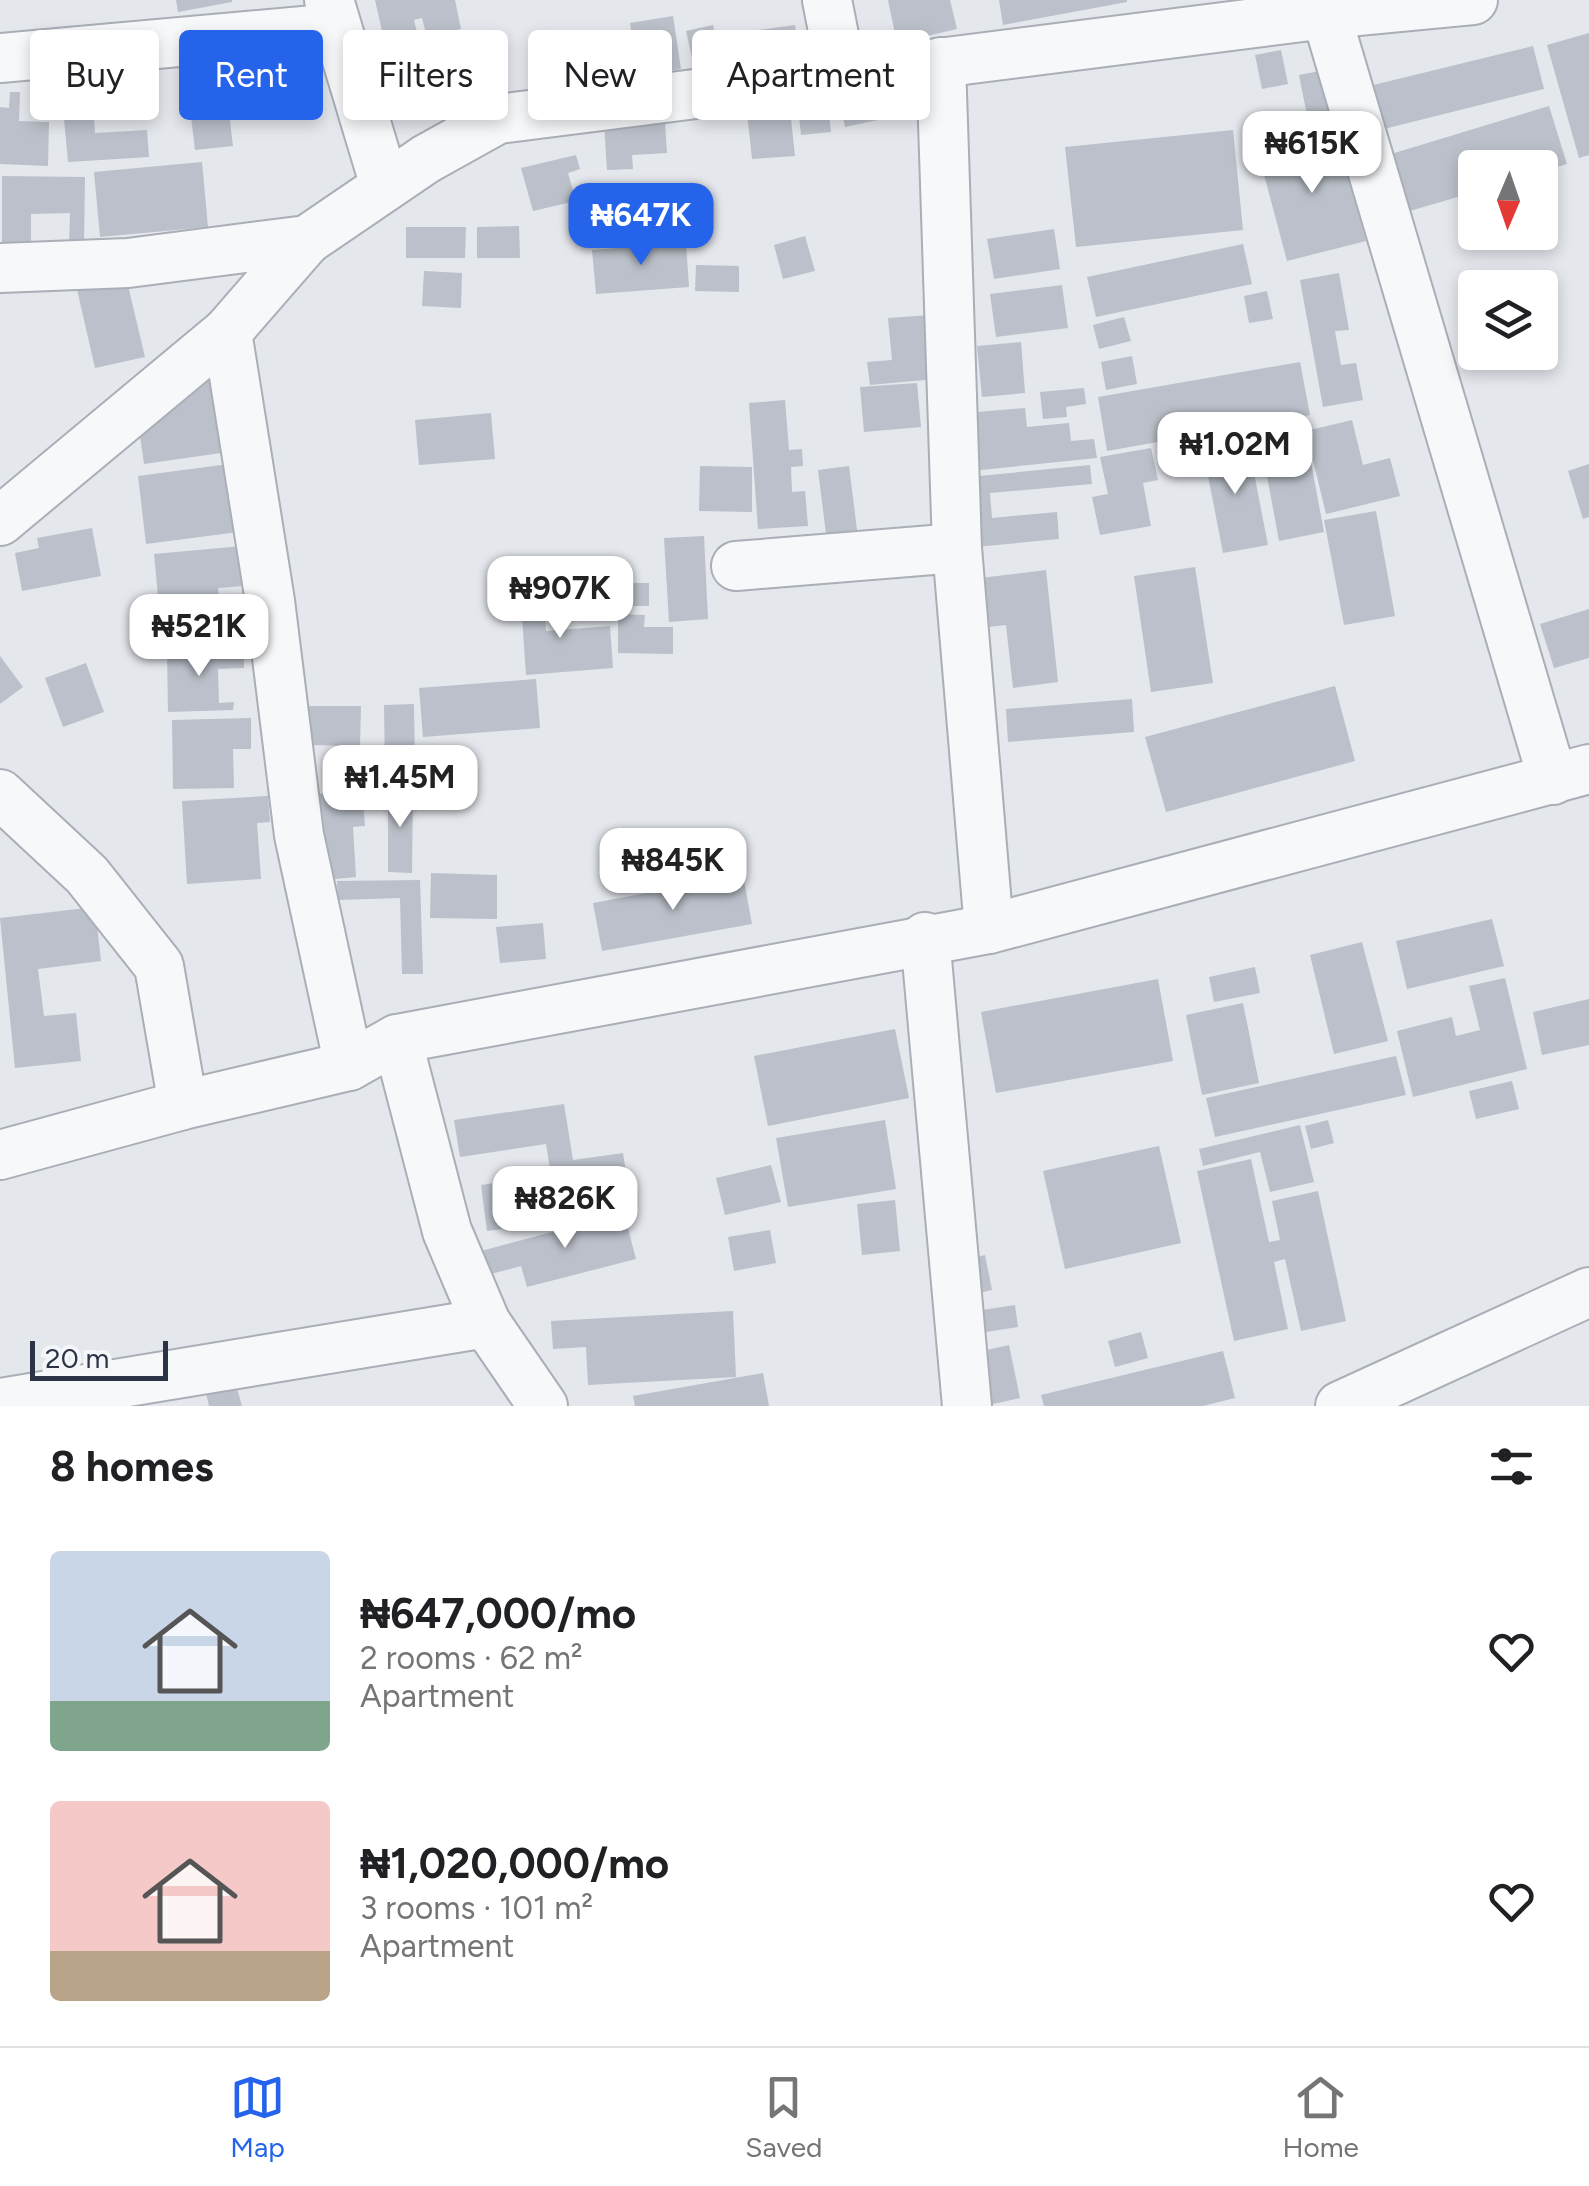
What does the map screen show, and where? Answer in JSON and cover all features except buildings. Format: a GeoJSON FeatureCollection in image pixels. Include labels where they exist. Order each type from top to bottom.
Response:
{"type":"FeatureCollection","features":[{"type":"Feature","properties":{"kind":"street"},"geometry":{"type":"LineString","coordinates":[[827,0],[833,30]]}},
{"type":"Feature","properties":{"kind":"street"},"geometry":{"type":"LineString","coordinates":[[930,64],[1326,14],[1473,0]]}},
{"type":"Feature","properties":{"kind":"street"},"geometry":{"type":"LineString","coordinates":[[0,58],[333,14],[386,186]]}},
{"type":"Feature","properties":{"kind":"street"},"geometry":{"type":"LineString","coordinates":[[0,1155],[183,1105],[349,1066],[397,1039],[989,928],[1571,774],[1326,14]]}},
{"type":"Feature","properties":{"kind":"street"},"geometry":{"type":"LineString","coordinates":[[941,62],[957,548],[989,928]]}},
{"type":"Feature","properties":{"kind":"street"},"geometry":{"type":"LineString","coordinates":[[0,521],[227,332],[306,240],[386,186],[498,119],[692,95]]}},
{"type":"Feature","properties":{"kind":"street"},"geometry":{"type":"LineString","coordinates":[[0,268],[128,263],[306,240]]}},
{"type":"Feature","properties":{"kind":"street"},"geometry":{"type":"LineString","coordinates":[[227,332],[270,601],[299,835],[349,1066]]}},
{"type":"Feature","properties":{"kind":"street"},"geometry":{"type":"LineString","coordinates":[[736,566],[957,548]]}},
{"type":"Feature","properties":{"kind":"street"},"geometry":{"type":"LineString","coordinates":[[0,794],[87,875],[160,966],[183,1105]]}},
{"type":"Feature","properties":{"kind":"street"},"geometry":{"type":"LineString","coordinates":[[925,937],[968,1406]]}},
{"type":"Feature","properties":{"kind":"street"},"geometry":{"type":"LineString","coordinates":[[397,1039],[447,1231],[486,1322],[543,1406]]}},
{"type":"Feature","properties":{"kind":"street"},"geometry":{"type":"LineString","coordinates":[[1340,1406],[1589,1292]]}},
{"type":"Feature","properties":{"kind":"street"},"geometry":{"type":"LineString","coordinates":[[0,1403],[486,1322]]}}]}
